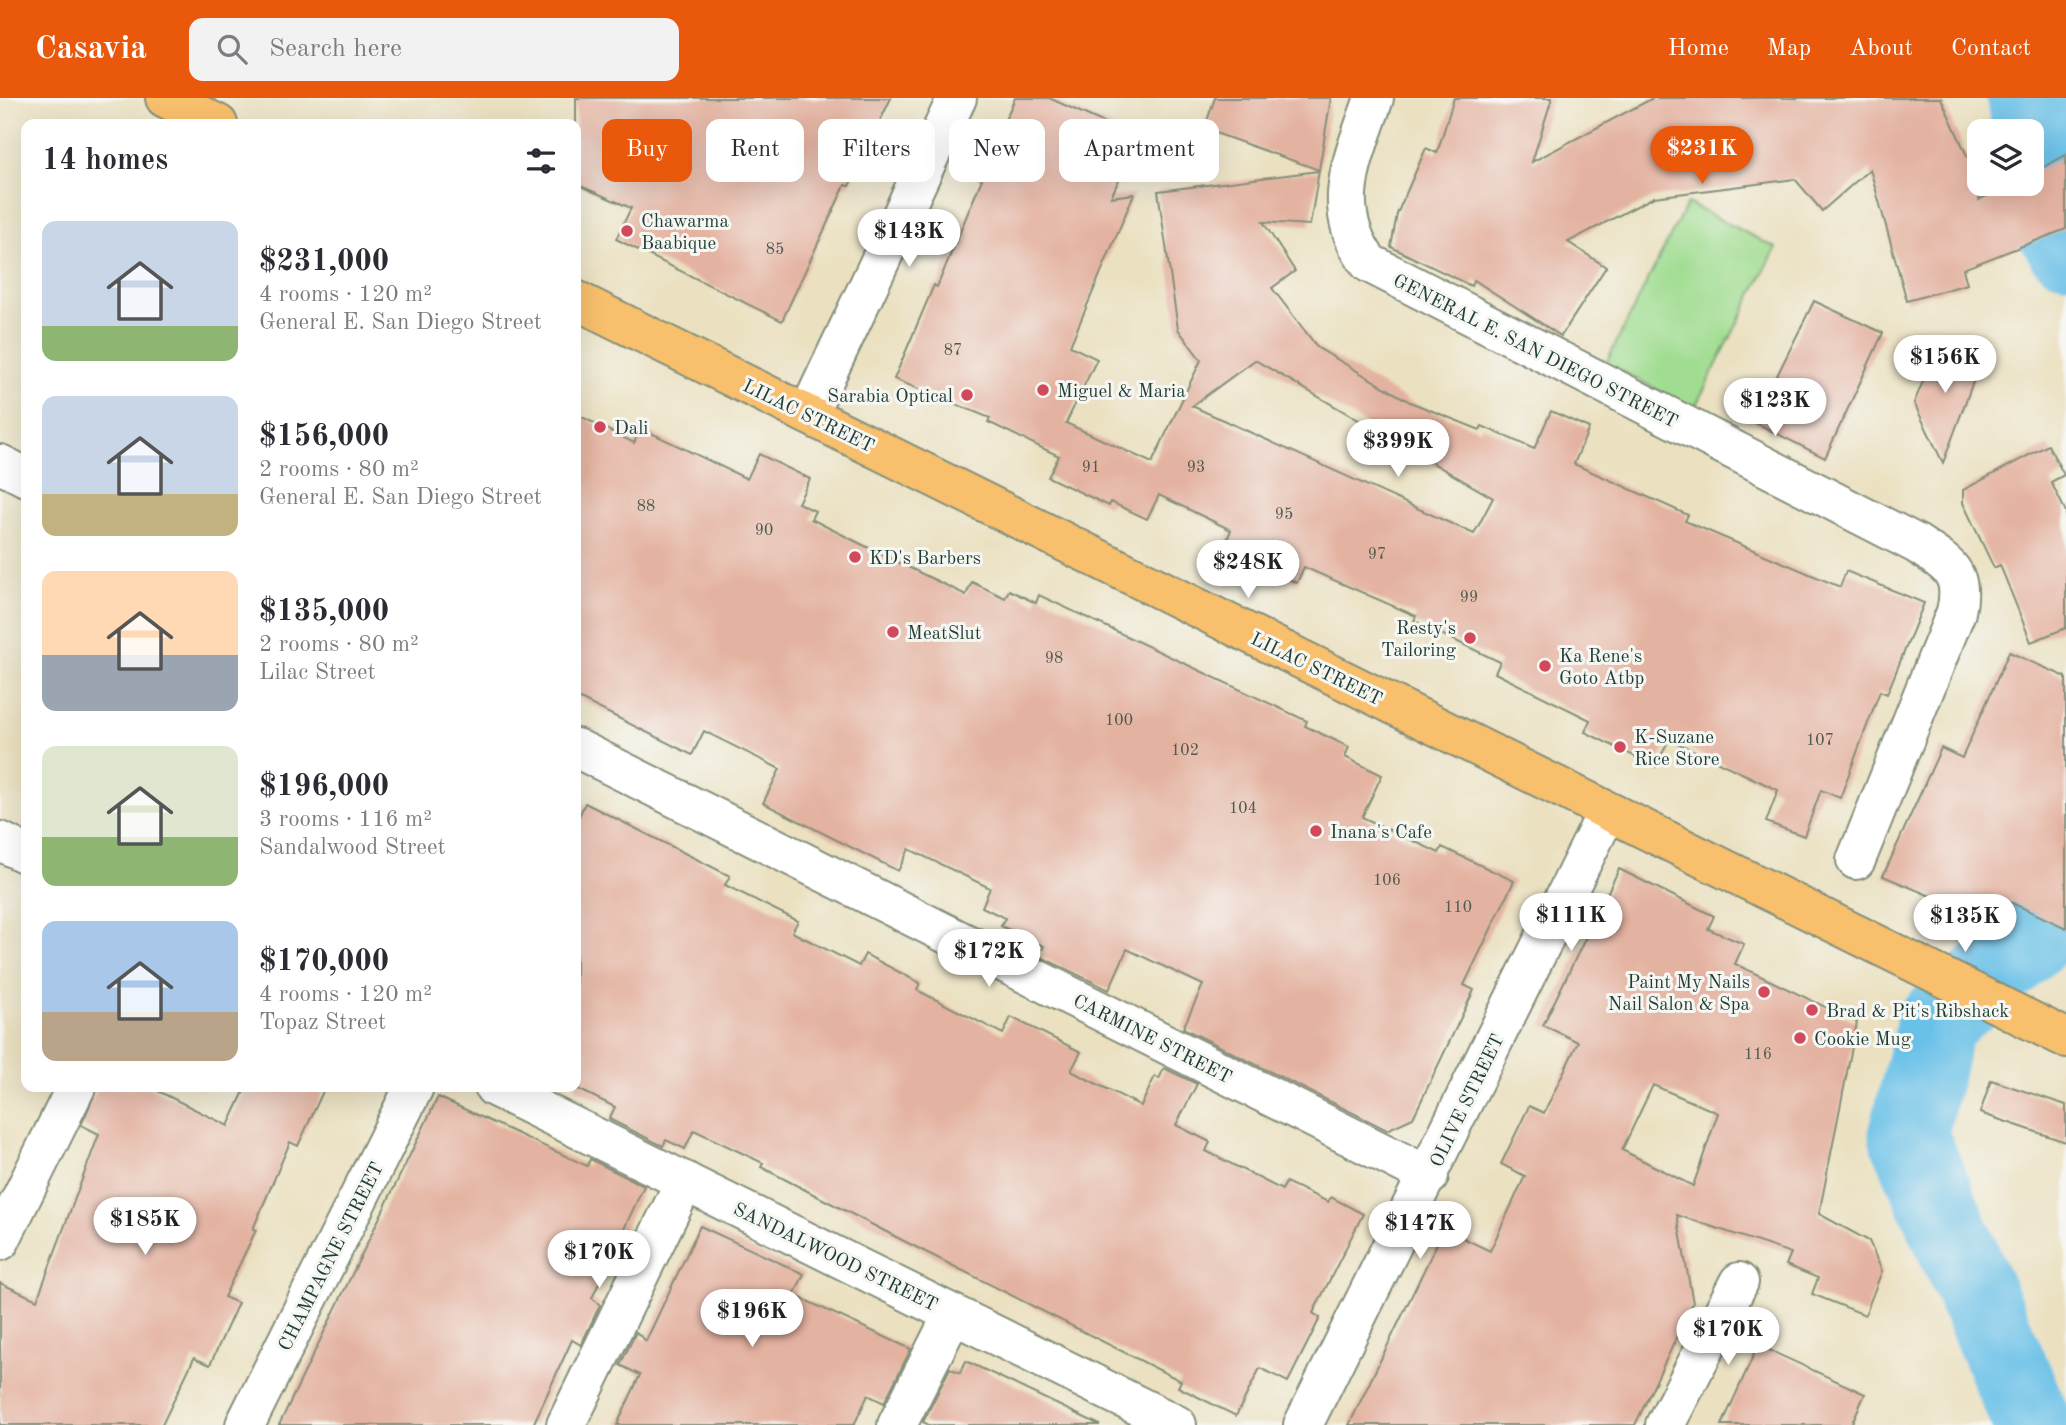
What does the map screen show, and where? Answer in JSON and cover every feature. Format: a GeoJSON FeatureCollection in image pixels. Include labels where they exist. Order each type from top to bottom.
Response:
{"type":"FeatureCollection","features":[{"type":"Feature","properties":{"kind":"main road"},"geometry":{"type":"LineString","coordinates":[[165,98],[208,119]]}},
{"type":"Feature","properties":{"kind":"main road","name":"LILAC STREET"},"geometry":{"type":"LineString","coordinates":[[581,302],[2066,1038]]}},
{"type":"Feature","properties":{"kind":"street"},"geometry":{"type":"LineString","coordinates":[[808,414],[957,98]]}},
{"type":"Feature","properties":{"kind":"street","name":"GENERAL E. SAN DIEGO STREET"},"geometry":{"type":"LineString","coordinates":[[1374,98],[1351,169],[1345,213],[1350,234],[1369,263],[1917,544],[1954,572],[1959,585],[1956,612],[1856,860]]}},
{"type":"Feature","properties":{"kind":"street"},"geometry":{"type":"LineString","coordinates":[[0,464],[21,474]]}},
{"type":"Feature","properties":{"kind":"street","name":"CARMINE STREET"},"geometry":{"type":"LineString","coordinates":[[581,751],[1429,1176]]}},
{"type":"Feature","properties":{"kind":"street","name":"OLIVE STREET"},"geometry":{"type":"LineString","coordinates":[[1303,1425],[1429,1176],[1607,812]]}},
{"type":"Feature","properties":{"kind":"street"},"geometry":{"type":"LineString","coordinates":[[0,841],[21,852]]}},
{"type":"Feature","properties":{"kind":"street"},"geometry":{"type":"LineString","coordinates":[[0,1241],[74,1092]]}},
{"type":"Feature","properties":{"kind":"street","name":"CHAMPAGNE STREET"},"geometry":{"type":"LineString","coordinates":[[246,1425],[412,1092]]}},
{"type":"Feature","properties":{"kind":"street","name":"SANDALWOOD STREET"},"geometry":{"type":"LineString","coordinates":[[504,1092],[1177,1425]]}},
{"type":"Feature","properties":{"kind":"street"},"geometry":{"type":"LineString","coordinates":[[566,1425],[685,1181]]}},
{"type":"Feature","properties":{"kind":"street"},"geometry":{"type":"LineString","coordinates":[[1665,1425],[1739,1282]]}},
{"type":"Feature","properties":{"kind":"street"},"geometry":{"type":"LineString","coordinates":[[897,1425],[953,1314]]}},
{"type":"Feature","properties":{"kind":"green space"},"geometry":{"type":"Polygon","coordinates":[[[1687,203],[1776,248],[1694,409],[1606,363],[1687,203]]]}},
{"type":"Feature","properties":{"kind":"building"},"geometry":{"type":"Polygon","coordinates":[[[576,98],[891,98],[881,119],[818,119],[818,182],[851,182],[849,186],[845,185],[782,321],[616,239],[631,208],[581,186],[581,119],[576,119],[576,98]]]}},
{"type":"Feature","properties":{"kind":"building"},"geometry":{"type":"Polygon","coordinates":[[[1015,98],[1049,98],[1096,119],[1059,119],[1059,182],[1118,182],[1111,197],[1134,194],[1070,346],[1097,359],[1066,423],[1152,463],[1201,360],[1178,329],[1158,191],[1319,171],[1310,225],[1263,222],[1295,271],[1272,288],[1318,348],[1410,402],[1480,430],[1482,426],[1534,449],[1551,411],[1589,428],[1574,464],[1688,515],[1685,521],[1840,587],[1846,571],[1924,603],[1887,694],[1880,691],[1840,798],[1821,790],[1804,836],[1766,822],[1778,790],[1669,739],[1656,767],[1585,732],[1590,720],[1495,673],[1500,662],[1414,621],[1416,616],[1304,567],[1297,583],[1223,549],[1231,530],[1159,495],[1147,519],[1111,502],[1109,506],[1048,477],[1059,456],[988,422],[990,418],[894,379],[934,285],[937,287],[981,182],[1045,182],[1045,119],[1006,119],[1015,98]],[[1255,360],[1192,406],[1474,534],[1493,498],[1255,360]]]}},
{"type":"Feature","properties":{"kind":"building"},"geometry":{"type":"Polygon","coordinates":[[[1215,98],[1331,98],[1319,170],[1219,134],[1219,119],[1208,119],[1215,98]]]}},
{"type":"Feature","properties":{"kind":"building"},"geometry":{"type":"Polygon","coordinates":[[[1454,98],[1552,98],[1532,162],[1653,98],[1941,98],[1967,156],[1967,196],[1979,196],[1979,200],[1987,196],[2044,196],[2044,167],[2066,155],[2066,229],[1963,269],[1967,284],[1907,301],[1870,169],[1822,211],[1795,179],[1654,197],[1568,242],[1606,267],[1561,336],[1474,280],[1471,286],[1391,247],[1397,214],[1426,148],[1437,153],[1454,98]]]}},
{"type":"Feature","properties":{"kind":"building"},"geometry":{"type":"Polygon","coordinates":[[[1814,301],[1883,333],[1825,458],[1754,422],[1814,301]]]}},
{"type":"Feature","properties":{"kind":"building"},"geometry":{"type":"Polygon","coordinates":[[[1938,345],[1981,360],[1943,463],[1914,403],[1938,345]]]}},
{"type":"Feature","properties":{"kind":"building"},"geometry":{"type":"Polygon","coordinates":[[[581,416],[634,443],[641,428],[747,479],[759,454],[810,479],[798,503],[815,511],[811,519],[887,557],[966,595],[972,582],[1005,598],[1009,590],[1036,603],[1039,595],[1307,721],[1305,726],[1349,747],[1345,757],[1382,775],[1362,817],[1439,853],[1442,847],[1514,881],[1464,985],[1474,990],[1413,1118],[1387,1130],[1183,1028],[1203,985],[1127,949],[1109,990],[1039,956],[1044,946],[1001,926],[1005,918],[982,907],[990,888],[909,849],[898,871],[763,803],[780,769],[704,731],[692,755],[581,700],[581,416]]]}},
{"type":"Feature","properties":{"kind":"building"},"geometry":{"type":"Polygon","coordinates":[[[2048,445],[2064,475],[2051,482],[2066,512],[2066,628],[2031,642],[2000,565],[1994,568],[1963,503],[1963,490],[2048,445]]]}},
{"type":"Feature","properties":{"kind":"building"},"geometry":{"type":"Polygon","coordinates":[[[2009,652],[2066,677],[2066,928],[1995,895],[1981,924],[1950,909],[1952,905],[1883,876],[1941,748],[1962,758],[2009,652]]]}},
{"type":"Feature","properties":{"kind":"building"},"geometry":{"type":"Polygon","coordinates":[[[585,803],[730,876],[725,885],[798,921],[792,932],[859,966],[865,954],[920,983],[917,990],[1003,1034],[1011,1017],[1081,1052],[1071,1071],[1141,1106],[1155,1076],[1159,1079],[1164,1068],[1197,1084],[1176,1125],[1210,1142],[1206,1151],[1282,1190],[1286,1182],[1328,1202],[1331,1197],[1363,1214],[1313,1313],[1320,1318],[1288,1382],[1260,1368],[1236,1416],[1178,1387],[1181,1381],[898,1238],[761,1167],[763,1163],[694,1130],[685,1149],[666,1140],[663,1146],[609,1119],[615,1107],[581,1090],[581,812],[585,803]]]}},
{"type":"Feature","properties":{"kind":"building"},"geometry":{"type":"Polygon","coordinates":[[[1619,869],[1714,916],[1708,929],[1744,944],[1735,964],[1857,1022],[1819,1214],[1869,1241],[1882,1271],[1865,1315],[1812,1294],[1818,1278],[1786,1265],[1791,1253],[1677,1215],[1693,1303],[1635,1425],[1349,1425],[1444,1229],[1490,1251],[1525,1176],[1501,1164],[1529,1106],[1544,1113],[1578,1042],[1543,1025],[1619,869]],[[1653,1085],[1622,1150],[1693,1186],[1718,1113],[1653,1085]]]}},
{"type":"Feature","properties":{"kind":"building"},"geometry":{"type":"Polygon","coordinates":[[[1991,1080],[2066,1105],[2066,1142],[1980,1113],[1991,1080]]]}},
{"type":"Feature","properties":{"kind":"building"},"geometry":{"type":"Polygon","coordinates":[[[96,1092],[160,1092],[228,1126],[244,1092],[323,1092],[298,1146],[290,1142],[253,1229],[256,1230],[224,1297],[238,1303],[210,1365],[194,1358],[162,1425],[0,1425],[0,1283],[37,1300],[99,1134],[81,1125],[96,1092]]]}},
{"type":"Feature","properties":{"kind":"building"},"geometry":{"type":"Polygon","coordinates":[[[438,1097],[587,1166],[590,1159],[644,1186],[592,1298],[600,1305],[581,1345],[572,1340],[533,1425],[279,1425],[438,1097]]]}},
{"type":"Feature","properties":{"kind":"building"},"geometry":{"type":"Polygon","coordinates":[[[700,1226],[804,1274],[794,1295],[911,1349],[884,1403],[868,1395],[854,1425],[617,1425],[640,1375],[620,1365],[636,1332],[646,1341],[700,1226]]]}},
{"type":"Feature","properties":{"kind":"building"},"geometry":{"type":"Polygon","coordinates":[[[1758,1345],[1865,1394],[1851,1425],[1722,1425],[1758,1345]]]}},
{"type":"Feature","properties":{"kind":"building"},"geometry":{"type":"Polygon","coordinates":[[[966,1361],[1100,1425],[929,1425],[923,1422],[950,1368],[960,1373],[966,1361]]]}},
{"type":"Feature","properties":{"kind":"waterway"},"geometry":{"type":"LineString","coordinates":[[2026,98],[2043,207],[2066,246]]}},
{"type":"Feature","properties":{"kind":"waterway"},"geometry":{"type":"LineString","coordinates":[[2033,1425],[1908,1135],[1936,1023],[2049,924],[2066,899]]}},
{"type":"Feature","properties":{"kind":"place","name":"Chawarma Baabique"},"geometry":{"type":"Point","coordinates":[627,231]}},
{"type":"Feature","properties":{"kind":"place","name":"Miguel & Maria"},"geometry":{"type":"Point","coordinates":[1043,390]}},
{"type":"Feature","properties":{"kind":"place","name":"Sarabia Optical"},"geometry":{"type":"Point","coordinates":[967,395]}},
{"type":"Feature","properties":{"kind":"place","name":"Dali"},"geometry":{"type":"Point","coordinates":[600,427]}},
{"type":"Feature","properties":{"kind":"place","name":"KD's Barbers"},"geometry":{"type":"Point","coordinates":[855,557]}},
{"type":"Feature","properties":{"kind":"place","name":"MeatSlut"},"geometry":{"type":"Point","coordinates":[893,632]}},
{"type":"Feature","properties":{"kind":"place","name":"Resty's Tailoring"},"geometry":{"type":"Point","coordinates":[1470,638]}},
{"type":"Feature","properties":{"kind":"place","name":"Ka Rene's Goto Atbp"},"geometry":{"type":"Point","coordinates":[1545,666]}},
{"type":"Feature","properties":{"kind":"place","name":"K-Suzane Rice Store"},"geometry":{"type":"Point","coordinates":[1620,747]}},
{"type":"Feature","properties":{"kind":"place","name":"Inana's Cafe"},"geometry":{"type":"Point","coordinates":[1316,831]}},
{"type":"Feature","properties":{"kind":"place","name":"Paint My Nails Nail Salon & Spa"},"geometry":{"type":"Point","coordinates":[1764,992]}},
{"type":"Feature","properties":{"kind":"place","name":"Brad & Pit's Ribshack"},"geometry":{"type":"Point","coordinates":[1812,1010]}},
{"type":"Feature","properties":{"kind":"place","name":"Cookie Mug"},"geometry":{"type":"Point","coordinates":[1800,1038]}}]}
